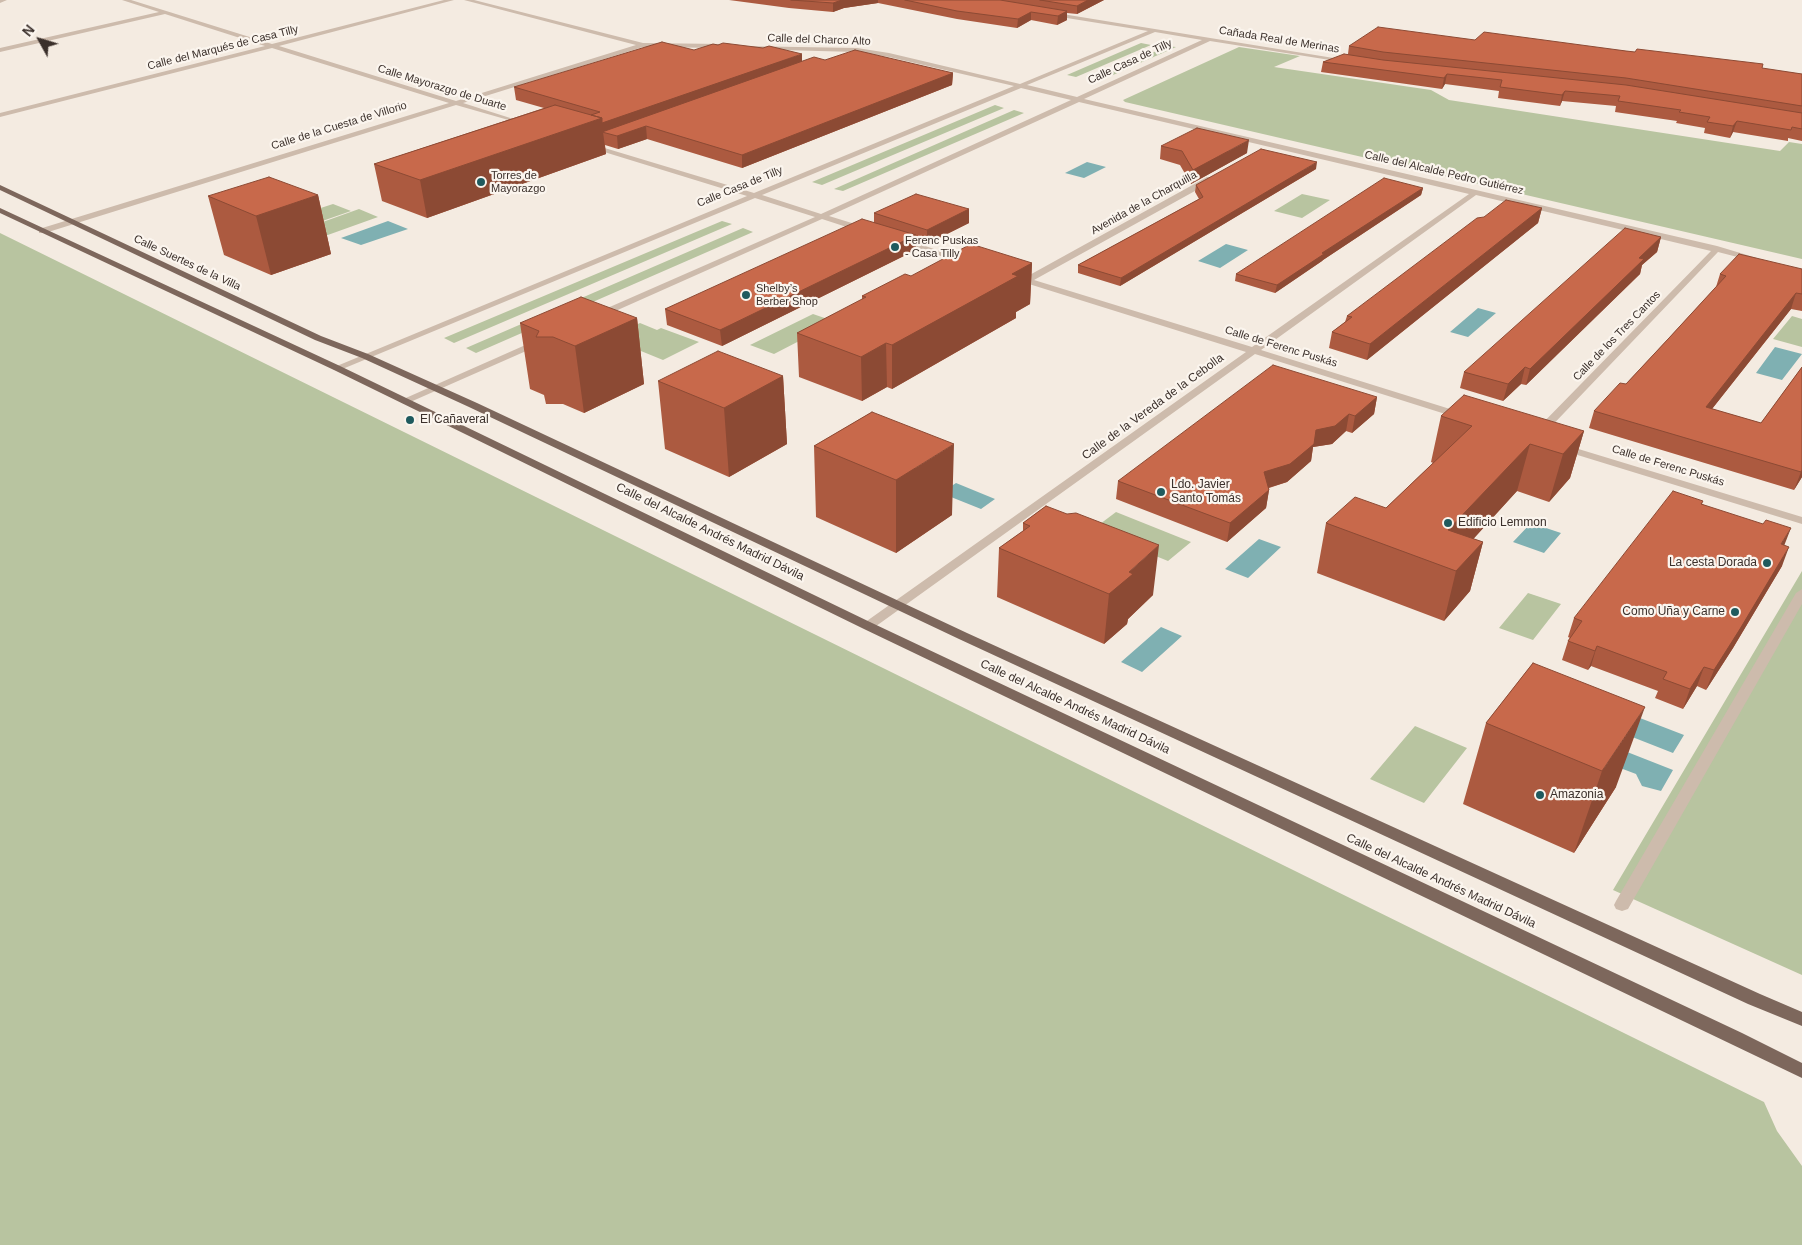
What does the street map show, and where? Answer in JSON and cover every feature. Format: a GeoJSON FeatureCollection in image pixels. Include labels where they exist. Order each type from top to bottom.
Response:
{"type":"FeatureCollection","features":[{"type":"Feature","properties":{"kind":"main road","name":"Calle Suertes de la Villa"},"geometry":{"type":"LineString","coordinates":[[0,188],[318,338],[365,356]]}},
{"type":"Feature","properties":{"kind":"main road"},"geometry":{"type":"LineString","coordinates":[[0,210],[337,368]]}},
{"type":"Feature","properties":{"kind":"main road","name":"Calle del Alcalde Andrés Madrid Dávila"},"geometry":{"type":"LineString","coordinates":[[365,356],[898,604],[1802,1019]]}},
{"type":"Feature","properties":{"kind":"main road","name":"Calle del Alcalde Andrés Madrid Dávila"},"geometry":{"type":"LineString","coordinates":[[337,368],[868,626],[1802,1071]]}},
{"type":"Feature","properties":{"kind":"street"},"geometry":{"type":"LineString","coordinates":[[0,1],[4,0]]}},
{"type":"Feature","properties":{"kind":"street","name":"Calle Mayorazgo de Duarte"},"geometry":{"type":"LineString","coordinates":[[125,0],[536,128]]}},
{"type":"Feature","properties":{"kind":"street","name":"Calle del Marqués de Casa Tilly"},"geometry":{"type":"LineString","coordinates":[[0,108],[427,0]]}},
{"type":"Feature","properties":{"kind":"street","name":"Calle del Marqués de Casa Tilly"},"geometry":{"type":"LineString","coordinates":[[0,115],[451,0]]}},
{"type":"Feature","properties":{"kind":"street","name":"Calle del Charco Alto"},"geometry":{"type":"LineString","coordinates":[[467,0],[643,44],[857,50],[889,55],[1080,100]]}},
{"type":"Feature","properties":{"kind":"street"},"geometry":{"type":"LineString","coordinates":[[0,50],[166,12]]}},
{"type":"Feature","properties":{"kind":"street","name":"Cañada Real de Merinas"},"geometry":{"type":"LineString","coordinates":[[1045,13],[1361,63]]}},
{"type":"Feature","properties":{"kind":"street","name":"Calle Casa de Tilly"},"geometry":{"type":"LineString","coordinates":[[337,368],[1153,31]]}},
{"type":"Feature","properties":{"kind":"street","name":"Calle Casa de Tilly"},"geometry":{"type":"LineString","coordinates":[[591,319],[1080,100],[1209,39]]}},
{"type":"Feature","properties":{"kind":"street","name":"Calle de la Cuesta de Villorio"},"geometry":{"type":"LineString","coordinates":[[42,231],[643,44]]}},
{"type":"Feature","properties":{"kind":"street"},"geometry":{"type":"LineString","coordinates":[[833,59],[857,50]]}},
{"type":"Feature","properties":{"kind":"street","name":"Calle del Alcalde Pedro Gutiérrez"},"geometry":{"type":"LineString","coordinates":[[1080,100],[1764,260]]}},
{"type":"Feature","properties":{"kind":"street"},"geometry":{"type":"LineString","coordinates":[[582,142],[971,263]]}},
{"type":"Feature","properties":{"kind":"street"},"geometry":{"type":"LineString","coordinates":[[591,145],[599,142]]}},
{"type":"Feature","properties":{"kind":"street"},"geometry":{"type":"LineString","coordinates":[[1257,153],[1272,145]]}},
{"type":"Feature","properties":{"kind":"street","name":"Avenida de la Charquilla"},"geometry":{"type":"LineString","coordinates":[[1026,280],[1215,176]]}},
{"type":"Feature","properties":{"kind":"street","name":"Calle de la Vereda de la Cebolla"},"geometry":{"type":"LineString","coordinates":[[868,626],[1476,192]]}},
{"type":"Feature","properties":{"kind":"street","name":"Calle de los Tres Cantos"},"geometry":{"type":"LineString","coordinates":[[1538,439],[1717,249]]}},
{"type":"Feature","properties":{"kind":"street","name":"Calle de Ferenc Puskás"},"geometry":{"type":"LineString","coordinates":[[1008,274],[1469,418]]}},
{"type":"Feature","properties":{"kind":"street"},"geometry":{"type":"LineString","coordinates":[[404,401],[546,338]]}},
{"type":"Feature","properties":{"kind":"street","name":"Calle de Ferenc Puskás"},"geometry":{"type":"LineString","coordinates":[[1538,439],[1802,521]]}},
{"type":"Feature","properties":{"kind":"street"},"geometry":{"type":"LineString","coordinates":[[1622,905],[1802,593]]}},
{"type":"Feature","properties":{"kind":"green space"},"geometry":{"type":"Polygon","coordinates":[[[1141,43],[1151,45],[1076,77],[1067,75],[1141,43]]]}},
{"type":"Feature","properties":{"kind":"green space"},"geometry":{"type":"Polygon","coordinates":[[[1167,46],[1176,47],[1104,79],[1099,78],[1167,46]]]}},
{"type":"Feature","properties":{"kind":"green space"},"geometry":{"type":"Polygon","coordinates":[[[1239,47],[1300,56],[1274,67],[1431,90],[1449,100],[1780,151],[1789,142],[1802,144],[1802,259],[1123,100],[1239,47]]]}},
{"type":"Feature","properties":{"kind":"green space"},"geometry":{"type":"Polygon","coordinates":[[[995,105],[1004,108],[822,185],[812,182],[995,105]]]}},
{"type":"Feature","properties":{"kind":"green space"},"geometry":{"type":"Polygon","coordinates":[[[1014,110],[1024,113],[843,191],[834,189],[1014,110]]]}},
{"type":"Feature","properties":{"kind":"green space"},"geometry":{"type":"Polygon","coordinates":[[[1302,194],[1330,200],[1302,218],[1274,211],[1302,194]]]}},
{"type":"Feature","properties":{"kind":"green space"},"geometry":{"type":"Polygon","coordinates":[[[333,204],[351,211],[311,225],[293,217],[333,204]]]}},
{"type":"Feature","properties":{"kind":"green space"},"geometry":{"type":"Polygon","coordinates":[[[359,209],[378,217],[325,236],[306,228],[359,209]]]}},
{"type":"Feature","properties":{"kind":"green space"},"geometry":{"type":"Polygon","coordinates":[[[722,221],[732,224],[454,343],[444,338],[722,221]]]}},
{"type":"Feature","properties":{"kind":"green space"},"geometry":{"type":"Polygon","coordinates":[[[743,228],[753,232],[476,353],[466,348],[743,228]]]}},
{"type":"Feature","properties":{"kind":"green space"},"geometry":{"type":"Polygon","coordinates":[[[0,233],[1764,1102],[1777,1131],[1802,1166],[1802,1245],[0,1245],[0,233]]]}},
{"type":"Feature","properties":{"kind":"green space"},"geometry":{"type":"Polygon","coordinates":[[[813,314],[836,322],[774,354],[750,345],[813,314]]]}},
{"type":"Feature","properties":{"kind":"green space"},"geometry":{"type":"Polygon","coordinates":[[[1792,316],[1802,319],[1802,347],[1773,339],[1792,316]]]}},
{"type":"Feature","properties":{"kind":"green space"},"geometry":{"type":"Polygon","coordinates":[[[640,323],[657,330],[661,328],[699,342],[663,360],[609,338],[640,323]]]}},
{"type":"Feature","properties":{"kind":"green space"},"geometry":{"type":"Polygon","coordinates":[[[1116,512],[1191,542],[1168,561],[1092,530],[1116,512]]]}},
{"type":"Feature","properties":{"kind":"green space"},"geometry":{"type":"Polygon","coordinates":[[[1802,571],[1802,975],[1613,890],[1802,571]]]}},
{"type":"Feature","properties":{"kind":"green space"},"geometry":{"type":"Polygon","coordinates":[[[1528,593],[1561,604],[1533,640],[1499,628],[1528,593]]]}},
{"type":"Feature","properties":{"kind":"green space"},"geometry":{"type":"Polygon","coordinates":[[[1415,726],[1467,748],[1424,803],[1370,779],[1415,726]]]}},
{"type":"Feature","properties":{"kind":"water"},"geometry":{"type":"Polygon","coordinates":[[[1087,162],[1106,167],[1084,178],[1065,173],[1087,162]]]}},
{"type":"Feature","properties":{"kind":"water"},"geometry":{"type":"Polygon","coordinates":[[[388,221],[408,229],[361,245],[341,238],[388,221]]]}},
{"type":"Feature","properties":{"kind":"water"},"geometry":{"type":"Polygon","coordinates":[[[1226,244],[1248,250],[1220,268],[1198,261],[1226,244]]]}},
{"type":"Feature","properties":{"kind":"water"},"geometry":{"type":"Polygon","coordinates":[[[1478,308],[1496,313],[1468,337],[1450,332],[1478,308]]]}},
{"type":"Feature","properties":{"kind":"water"},"geometry":{"type":"Polygon","coordinates":[[[1775,347],[1802,354],[1782,380],[1756,373],[1775,347]]]}},
{"type":"Feature","properties":{"kind":"water"},"geometry":{"type":"Polygon","coordinates":[[[956,483],[995,499],[981,509],[941,493],[956,483]]]}},
{"type":"Feature","properties":{"kind":"water"},"geometry":{"type":"Polygon","coordinates":[[[1531,523],[1561,533],[1544,553],[1513,542],[1531,523]]]}},
{"type":"Feature","properties":{"kind":"water"},"geometry":{"type":"Polygon","coordinates":[[[1259,539],[1281,547],[1248,578],[1225,569],[1259,539]]]}},
{"type":"Feature","properties":{"kind":"water"},"geometry":{"type":"Polygon","coordinates":[[[1161,627],[1182,636],[1142,672],[1121,662],[1161,627]]]}},
{"type":"Feature","properties":{"kind":"water"},"geometry":{"type":"Polygon","coordinates":[[[1601,703],[1684,735],[1673,753],[1589,720],[1601,703]]]}},
{"type":"Feature","properties":{"kind":"water"},"geometry":{"type":"Polygon","coordinates":[[[1617,748],[1673,770],[1661,791],[1642,786],[1636,774],[1607,763],[1617,748]]]}},
{"type":"Feature","properties":{"kind":"building"},"geometry":{"type":"Polygon","coordinates":[[[791,0],[842,0],[833,3],[791,0]]]}},
{"type":"Feature","properties":{"kind":"building"},"geometry":{"type":"Polygon","coordinates":[[[905,0],[1000,0],[1067,11],[1058,16],[1031,12],[1018,19],[957,11],[905,0]]]}},
{"type":"Feature","properties":{"kind":"building"},"geometry":{"type":"Polygon","coordinates":[[[1040,0],[1088,0],[1077,6],[1040,0]]]}},
{"type":"Feature","properties":{"kind":"building"},"geometry":{"type":"Polygon","coordinates":[[[1378,27],[1475,40],[1484,32],[1626,51],[1635,52],[1637,49],[1763,64],[1762,68],[1802,74],[1802,106],[1626,78],[1383,52],[1349,46],[1378,27]]]}},
{"type":"Feature","properties":{"kind":"building"},"geometry":{"type":"Polygon","coordinates":[[[662,42],[694,50],[723,43],[763,48],[769,46],[802,54],[602,123],[602,118],[591,115],[600,112],[514,87],[662,42]]]}},
{"type":"Feature","properties":{"kind":"building"},"geometry":{"type":"Polygon","coordinates":[[[855,50],[953,73],[742,155],[646,126],[617,136],[602,132],[814,57],[825,60],[855,50]]]}},
{"type":"Feature","properties":{"kind":"building"},"geometry":{"type":"Polygon","coordinates":[[[1344,54],[1383,60],[1626,85],[1802,113],[1802,129],[1792,127],[1791,130],[1737,121],[1733,126],[1707,122],[1710,117],[1679,112],[1681,110],[1618,101],[1620,96],[1565,91],[1562,95],[1500,87],[1502,80],[1447,74],[1444,78],[1323,62],[1344,54]]]}},
{"type":"Feature","properties":{"kind":"building"},"geometry":{"type":"Polygon","coordinates":[[[555,105],[602,118],[420,180],[374,164],[555,105]]]}},
{"type":"Feature","properties":{"kind":"building"},"geometry":{"type":"Polygon","coordinates":[[[1197,128],[1249,140],[1193,170],[1182,151],[1161,146],[1197,128]]]}},
{"type":"Feature","properties":{"kind":"building"},"geometry":{"type":"Polygon","coordinates":[[[1261,149],[1317,162],[1121,278],[1078,265],[1203,197],[1196,185],[1261,149]]]}},
{"type":"Feature","properties":{"kind":"building"},"geometry":{"type":"Polygon","coordinates":[[[269,177],[318,195],[256,216],[208,196],[269,177]]]}},
{"type":"Feature","properties":{"kind":"building"},"geometry":{"type":"Polygon","coordinates":[[[1384,178],[1423,188],[1322,253],[1324,254],[1277,285],[1236,274],[1384,178]]]}},
{"type":"Feature","properties":{"kind":"building"},"geometry":{"type":"Polygon","coordinates":[[[916,194],[969,209],[927,230],[874,213],[916,194]]]}},
{"type":"Feature","properties":{"kind":"building"},"geometry":{"type":"Polygon","coordinates":[[[1506,200],[1542,208],[1370,344],[1332,332],[1352,317],[1347,316],[1477,218],[1484,217],[1506,200]]]}},
{"type":"Feature","properties":{"kind":"building"},"geometry":{"type":"Polygon","coordinates":[[[862,219],[916,235],[720,330],[665,309],[862,219]]]}},
{"type":"Feature","properties":{"kind":"building"},"geometry":{"type":"Polygon","coordinates":[[[1625,228],[1661,237],[1639,258],[1644,259],[1530,369],[1525,367],[1508,384],[1464,372],[1625,228]]]}},
{"type":"Feature","properties":{"kind":"building"},"geometry":{"type":"Polygon","coordinates":[[[971,244],[1032,263],[1012,274],[1018,276],[892,345],[886,343],[861,357],[797,333],[905,274],[911,276],[971,244]]]}},
{"type":"Feature","properties":{"kind":"building"},"geometry":{"type":"Polygon","coordinates":[[[1739,254],[1802,269],[1802,294],[1796,293],[1706,407],[1761,423],[1802,367],[1801,472],[1594,411],[1620,383],[1626,384],[1669,338],[1726,276],[1720,274],[1739,254]]]}},
{"type":"Feature","properties":{"kind":"building"},"geometry":{"type":"Polygon","coordinates":[[[581,297],[637,318],[575,346],[553,337],[536,337],[539,331],[520,323],[581,297]]]}},
{"type":"Feature","properties":{"kind":"building"},"geometry":{"type":"Polygon","coordinates":[[[718,351],[783,376],[724,408],[658,381],[718,351]]]}},
{"type":"Feature","properties":{"kind":"building"},"geometry":{"type":"Polygon","coordinates":[[[1273,365],[1377,397],[1355,416],[1349,414],[1335,426],[1316,430],[1314,444],[1290,464],[1264,472],[1269,490],[1230,523],[1118,481],[1273,365]]]}},
{"type":"Feature","properties":{"kind":"building"},"geometry":{"type":"Polygon","coordinates":[[[1464,395],[1584,431],[1563,454],[1530,444],[1448,530],[1483,542],[1456,571],[1326,523],[1355,497],[1386,508],[1472,426],[1441,416],[1464,395]]]}},
{"type":"Feature","properties":{"kind":"building"},"geometry":{"type":"Polygon","coordinates":[[[872,412],[954,444],[896,480],[814,446],[872,412]]]}},
{"type":"Feature","properties":{"kind":"building"},"geometry":{"type":"Polygon","coordinates":[[[1673,491],[1703,501],[1701,504],[1763,524],[1766,520],[1791,528],[1781,544],[1789,547],[1740,629],[1714,670],[1704,667],[1690,689],[1663,679],[1667,672],[1597,646],[1595,651],[1568,641],[1582,621],[1574,618],[1673,491]]]}},
{"type":"Feature","properties":{"kind":"building"},"geometry":{"type":"Polygon","coordinates":[[[1046,506],[1067,514],[1076,513],[1159,545],[1129,572],[1133,574],[1109,594],[999,548],[1030,526],[1023,523],[1046,506]]]}},
{"type":"Feature","properties":{"kind":"building"},"geometry":{"type":"Polygon","coordinates":[[[1533,663],[1645,707],[1602,771],[1486,723],[1533,663]]]}},
{"type":"Feature","properties":{"kind":"place","name":"Torres de Mayorazgo"},"geometry":{"type":"Point","coordinates":[481,182]}},
{"type":"Feature","properties":{"kind":"place","name":"Ferenc Puskas - Casa Tilly"},"geometry":{"type":"Point","coordinates":[895,247]}},
{"type":"Feature","properties":{"kind":"place","name":"Shelby’s Berber Shop"},"geometry":{"type":"Point","coordinates":[746,295]}},
{"type":"Feature","properties":{"kind":"place","name":"El Cañaveral"},"geometry":{"type":"Point","coordinates":[410,420]}},
{"type":"Feature","properties":{"kind":"place","name":"Ldo. Javier Santo Tomás"},"geometry":{"type":"Point","coordinates":[1161,492]}},
{"type":"Feature","properties":{"kind":"place","name":"Edificio Lemmon"},"geometry":{"type":"Point","coordinates":[1448,523]}},
{"type":"Feature","properties":{"kind":"place","name":"La cesta Dorada"},"geometry":{"type":"Point","coordinates":[1767,563]}},
{"type":"Feature","properties":{"kind":"place","name":"Como Uña y Carne"},"geometry":{"type":"Point","coordinates":[1735,612]}},
{"type":"Feature","properties":{"kind":"place","name":"Amazonia"},"geometry":{"type":"Point","coordinates":[1540,795]}}]}
